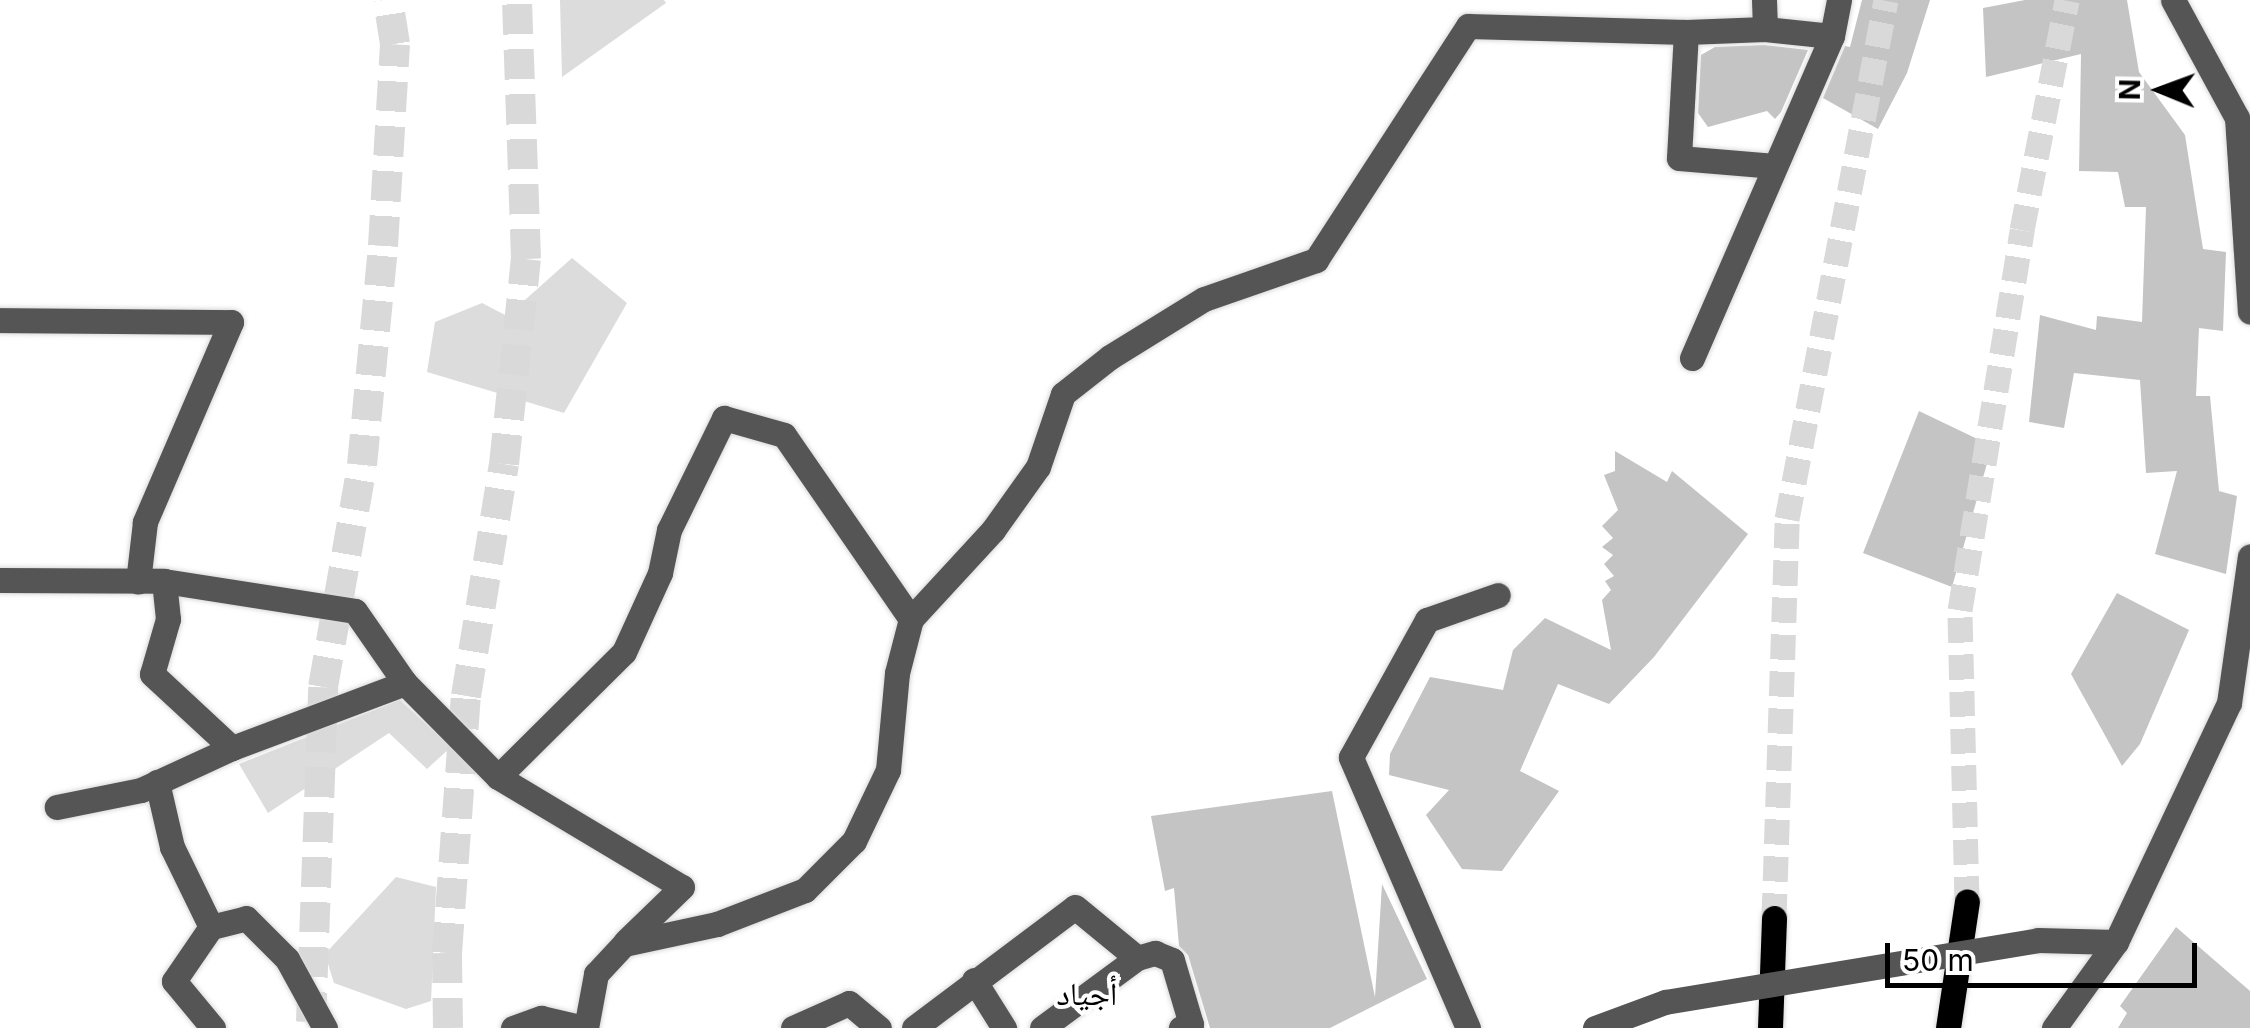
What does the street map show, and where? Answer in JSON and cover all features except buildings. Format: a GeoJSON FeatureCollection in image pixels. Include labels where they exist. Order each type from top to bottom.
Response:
{"type":"FeatureCollection","features":[{"type":"Feature","properties":{"kind":"main road"},"geometry":{"type":"LineString","coordinates":[[1948,1028],[1967,902]]}},
{"type":"Feature","properties":{"kind":"main road"},"geometry":{"type":"LineString","coordinates":[[1770,1028],[1774,918]]}},
{"type":"Feature","properties":{"kind":"street"},"geometry":{"type":"LineString","coordinates":[[1764,0],[1765,29]]}},
{"type":"Feature","properties":{"kind":"street"},"geometry":{"type":"LineString","coordinates":[[1692,358],[1832,36],[1839,0]]}},
{"type":"Feature","properties":{"kind":"street"},"geometry":{"type":"LineString","coordinates":[[2173,0],[2237,118],[2250,312]]}},
{"type":"Feature","properties":{"kind":"street"},"geometry":{"type":"LineString","coordinates":[[624,944],[718,924],[805,890],[854,841],[888,770],[897,673],[911,619],[993,530],[1038,467],[1064,394],[1110,356],[1204,299],[1316,260],[1468,26],[1686,32],[1765,29],[1832,36]]}},
{"type":"Feature","properties":{"kind":"street"},"geometry":{"type":"LineString","coordinates":[[1686,32],[1678,158],[1776,166]]}},
{"type":"Feature","properties":{"kind":"street"},"geometry":{"type":"LineString","coordinates":[[0,320],[231,322],[144,522],[138,582]]}},
{"type":"Feature","properties":{"kind":"street"},"geometry":{"type":"LineString","coordinates":[[498,777],[624,652],[660,573],[669,530],[724,418],[784,434],[911,619]]}},
{"type":"Feature","properties":{"kind":"street"},"geometry":{"type":"LineString","coordinates":[[2054,1028],[2116,942],[2239,699],[2250,556]]}},
{"type":"Feature","properties":{"kind":"street"},"geometry":{"type":"LineString","coordinates":[[0,580],[164,581],[355,610],[405,683],[498,777],[682,888],[596,974],[585,1028],[540,1018],[513,1028]]}},
{"type":"Feature","properties":{"kind":"street"},"geometry":{"type":"LineString","coordinates":[[164,581],[168,619],[152,674],[232,748]]}},
{"type":"Feature","properties":{"kind":"street"},"geometry":{"type":"LineString","coordinates":[[1468,1028],[1352,757],[1426,620],[1498,595]]}},
{"type":"Feature","properties":{"kind":"street"},"geometry":{"type":"LineString","coordinates":[[57,806],[157,782],[232,748],[405,683]]}},
{"type":"Feature","properties":{"kind":"street"},"geometry":{"type":"LineString","coordinates":[[157,782],[172,847],[211,926]]}},
{"type":"Feature","properties":{"kind":"street"},"geometry":{"type":"LineString","coordinates":[[914,1028],[1074,907],[1137,958]]}},
{"type":"Feature","properties":{"kind":"street"},"geometry":{"type":"LineString","coordinates":[[213,1028],[174,981],[211,926],[246,918],[286,959],[325,1028]]}},
{"type":"Feature","properties":{"kind":"street"},"geometry":{"type":"LineString","coordinates":[[1595,1028],[1665,1002],[2038,940],[2116,942]]}},
{"type":"Feature","properties":{"kind":"street"},"geometry":{"type":"LineString","coordinates":[[1042,1028],[1137,958],[1155,953],[1172,960],[1191,1024],[1181,1028]]}},
{"type":"Feature","properties":{"kind":"street"},"geometry":{"type":"LineString","coordinates":[[974,980],[1004,1028]]}},
{"type":"Feature","properties":{"kind":"street"},"geometry":{"type":"LineString","coordinates":[[794,1028],[849,1003],[879,1028]]}},
{"type":"Feature","properties":{"kind":"shaded area"},"geometry":{"type":"Polygon","coordinates":[[[560,0],[664,0],[666,3],[562,77],[560,0]]]}},
{"type":"Feature","properties":{"kind":"shaded area"},"geometry":{"type":"Polygon","coordinates":[[[572,258],[627,303],[564,413],[427,372],[435,322],[482,303],[507,316],[572,258]]]}},
{"type":"Feature","properties":{"kind":"shaded area"},"geometry":{"type":"Polygon","coordinates":[[[400,700],[451,747],[427,769],[389,733],[268,813],[239,764],[400,700]]]}},
{"type":"Feature","properties":{"kind":"shaded area"},"geometry":{"type":"Polygon","coordinates":[[[396,877],[436,887],[431,1001],[406,1009],[334,983],[325,954],[396,877]]]}},
{"type":"Feature","properties":{"kind":"tunnel"},"geometry":{"type":"LineString","coordinates":[[311,1022],[323,687],[362,465],[383,246],[395,44],[388,0]]}},
{"type":"Feature","properties":{"kind":"tunnel"},"geometry":{"type":"LineString","coordinates":[[448,1028],[447,953],[466,696],[504,464],[526,259],[517,0]]}},
{"type":"Feature","properties":{"kind":"tunnel"},"geometry":{"type":"LineString","coordinates":[[1774,918],[1787,519],[1886,0]]}},
{"type":"Feature","properties":{"kind":"tunnel"},"geometry":{"type":"LineString","coordinates":[[1967,901],[1960,610],[2022,230],[2067,0]]}},
{"type":"Feature","properties":{"kind":"district","name":"أجياد"},"geometry":{"type":"Point","coordinates":[1087,994]}}]}
